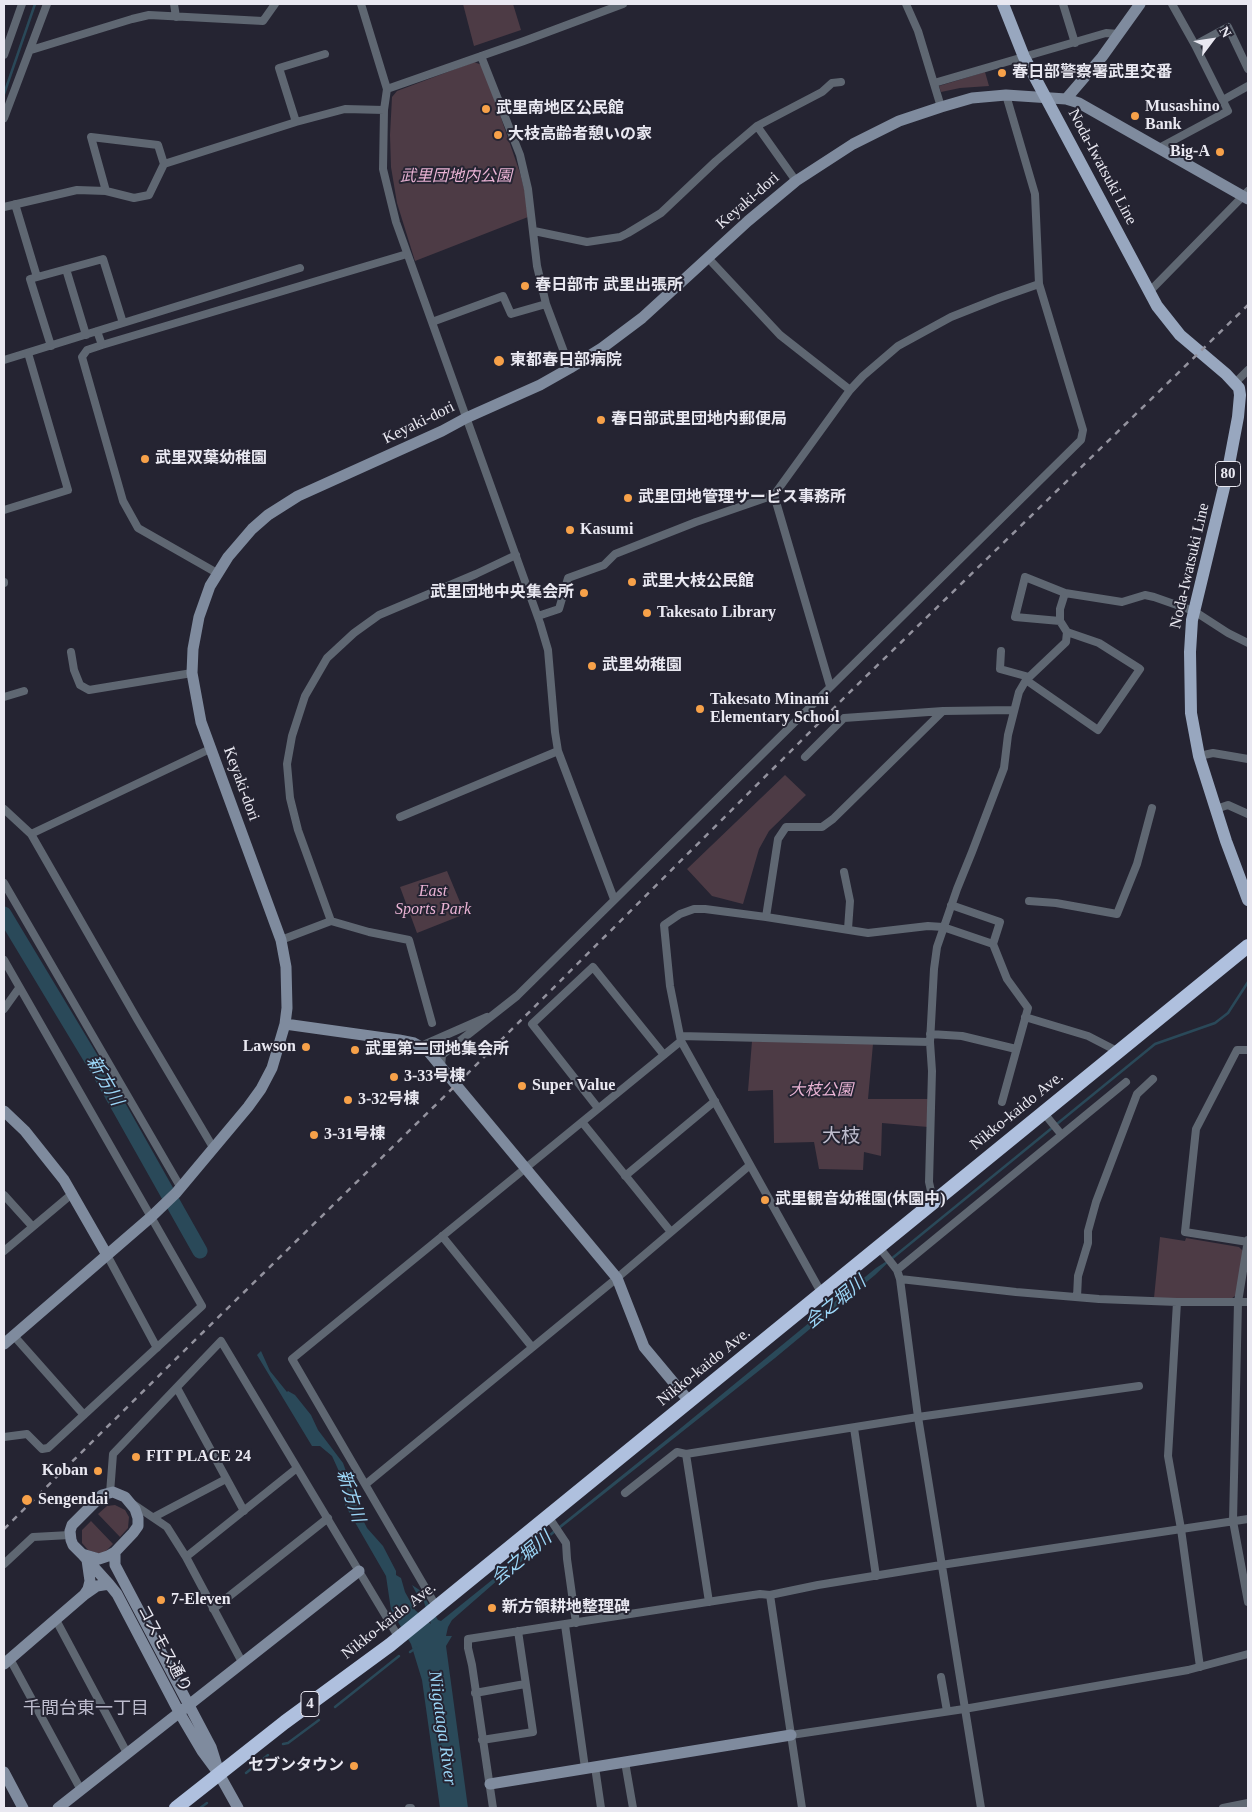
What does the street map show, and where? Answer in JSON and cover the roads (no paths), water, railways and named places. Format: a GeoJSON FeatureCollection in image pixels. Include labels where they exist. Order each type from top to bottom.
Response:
{"type":"FeatureCollection","features":[{"type":"Feature","properties":{"kind":"highway","name":"Nikko-kaido Ave."},"geometry":{"type":"LineString","coordinates":[[176,1808],[435,1607],[552,1522],[689,1401],[822,1294],[882,1251],[936,1200],[1046,1116],[1117,1052],[1248,946]]}},
{"type":"Feature","properties":{"kind":"main road","name":"Noda-Iwatsuki Line"},"geometry":{"type":"LineString","coordinates":[[1003,4],[1024,56],[1157,306],[1180,335],[1198,348],[1235,383],[1240,395],[1243,418],[1227,475],[1190,635],[1192,713],[1199,756],[1235,868],[1248,900]]}},
{"type":"Feature","properties":{"kind":"street"},"geometry":{"type":"LineString","coordinates":[[4,56],[22,4]]}},
{"type":"Feature","properties":{"kind":"street"},"geometry":{"type":"LineString","coordinates":[[4,118],[47,4]]}},
{"type":"Feature","properties":{"kind":"street"},"geometry":{"type":"LineString","coordinates":[[174,4],[176,17]]}},
{"type":"Feature","properties":{"kind":"street"},"geometry":{"type":"LineString","coordinates":[[31,50],[149,15],[262,21],[275,4]]}},
{"type":"Feature","properties":{"kind":"street"},"geometry":{"type":"LineString","coordinates":[[361,4],[387,89],[384,110],[383,169],[396,222],[538,616],[548,650],[558,751],[614,899]]}},
{"type":"Feature","properties":{"kind":"street"},"geometry":{"type":"LineString","coordinates":[[387,89],[623,4]]}},
{"type":"Feature","properties":{"kind":"street"},"geometry":{"type":"LineString","coordinates":[[906,4],[918,31],[941,106]]}},
{"type":"Feature","properties":{"kind":"street"},"geometry":{"type":"LineString","coordinates":[[1063,4],[1075,43]]}},
{"type":"Feature","properties":{"kind":"street"},"geometry":{"type":"LineString","coordinates":[[1066,99],[1102,57],[1140,4]]}},
{"type":"Feature","properties":{"kind":"street"},"geometry":{"type":"LineString","coordinates":[[1158,148],[1228,111],[1196,45],[1172,4]]}},
{"type":"Feature","properties":{"kind":"street"},"geometry":{"type":"LineString","coordinates":[[1196,45],[1228,27],[1245,57],[1248,69]]}},
{"type":"Feature","properties":{"kind":"street"},"geometry":{"type":"LineString","coordinates":[[934,83],[1106,33],[1119,34]]}},
{"type":"Feature","properties":{"kind":"street"},"geometry":{"type":"LineString","coordinates":[[296,122],[279,68],[326,54]]}},
{"type":"Feature","properties":{"kind":"street"},"geometry":{"type":"LineString","coordinates":[[482,56],[520,155],[528,189],[537,266],[546,304],[570,368]]}},
{"type":"Feature","properties":{"kind":"street"},"geometry":{"type":"LineString","coordinates":[[534,231],[558,238],[586,242],[620,237],[661,213],[716,161],[757,126],[822,92],[832,83],[842,82]]}},
{"type":"Feature","properties":{"kind":"street"},"geometry":{"type":"LineString","coordinates":[[1223,100],[1248,86]]}},
{"type":"Feature","properties":{"kind":"street"},"geometry":{"type":"LineString","coordinates":[[441,1067],[442,1055],[518,996],[614,899],[1081,440],[1083,430],[1039,284],[1035,194],[1006,95]]}},
{"type":"Feature","properties":{"kind":"street","name":"Keyaki-dori"},"geometry":{"type":"LineString","coordinates":[[7,1341],[150,1218],[179,1190],[261,1089],[272,1068],[285,1024],[288,995],[286,966],[281,940],[210,749],[197,706],[192,673],[193,649],[199,617],[210,586],[228,557],[252,529],[284,503],[540,385],[570,368],[602,348],[642,318],[796,180],[853,144],[899,121],[941,106],[972,98],[1006,95],[1066,99],[1080,103],[1246,196]]}},
{"type":"Feature","properties":{"kind":"street"},"geometry":{"type":"LineString","coordinates":[[164,164],[296,122],[344,109],[384,110]]}},
{"type":"Feature","properties":{"kind":"street"},"geometry":{"type":"LineString","coordinates":[[757,126],[796,180]]}},
{"type":"Feature","properties":{"kind":"street"},"geometry":{"type":"LineString","coordinates":[[4,207],[77,190],[106,191],[134,198],[149,195],[164,164],[158,145],[91,137],[106,191]]}},
{"type":"Feature","properties":{"kind":"street"},"geometry":{"type":"LineString","coordinates":[[1149,292],[1246,196]]}},
{"type":"Feature","properties":{"kind":"street"},"geometry":{"type":"LineString","coordinates":[[16,204],[37,277]]}},
{"type":"Feature","properties":{"kind":"street"},"geometry":{"type":"LineString","coordinates":[[217,573],[138,528],[123,501],[82,357],[87,350],[102,345],[406,254]]}},
{"type":"Feature","properties":{"kind":"street"},"geometry":{"type":"LineString","coordinates":[[708,258],[780,335],[850,390]]}},
{"type":"Feature","properties":{"kind":"street"},"geometry":{"type":"LineString","coordinates":[[50,346],[30,279],[103,259],[123,323]]}},
{"type":"Feature","properties":{"kind":"street"},"geometry":{"type":"LineString","coordinates":[[4,360],[300,268]]}},
{"type":"Feature","properties":{"kind":"street"},"geometry":{"type":"LineString","coordinates":[[66,269],[86,335]]}},
{"type":"Feature","properties":{"kind":"street"},"geometry":{"type":"LineString","coordinates":[[538,616],[559,609],[568,578],[604,565],[615,554],[696,522],[774,495],[850,390],[868,371],[910,339],[951,318],[1039,284]]}},
{"type":"Feature","properties":{"kind":"street"},"geometry":{"type":"LineString","coordinates":[[432,322],[503,296],[511,314],[546,304]]}},
{"type":"Feature","properties":{"kind":"street"},"geometry":{"type":"LineString","coordinates":[[97,331],[102,345]]}},
{"type":"Feature","properties":{"kind":"street"},"geometry":{"type":"LineString","coordinates":[[4,510],[68,490],[28,353]]}},
{"type":"Feature","properties":{"kind":"street"},"geometry":{"type":"LineString","coordinates":[[1235,383],[1248,370]]}},
{"type":"Feature","properties":{"kind":"street"},"geometry":{"type":"LineString","coordinates":[[774,495],[830,686]]}},
{"type":"Feature","properties":{"kind":"street"},"geometry":{"type":"LineString","coordinates":[[331,921],[298,830],[290,798],[287,764],[292,736],[304,696],[327,658],[354,632],[379,615],[516,555]]}},
{"type":"Feature","properties":{"kind":"street"},"geometry":{"type":"LineString","coordinates":[[1060,621],[1015,617],[1025,577],[1065,593],[1122,602],[1146,595],[1194,612],[1228,633],[1248,642]]}},
{"type":"Feature","properties":{"kind":"street"},"geometry":{"type":"LineString","coordinates":[[936,1200],[929,1182],[932,1071],[930,1038],[937,947],[951,905],[1004,768],[1008,735],[1019,692],[1028,679],[1066,642],[1067,632],[1060,621],[1060,609],[1065,593]]}},
{"type":"Feature","properties":{"kind":"street"},"geometry":{"type":"LineString","coordinates":[[1001,651],[1000,668],[1028,679],[1098,730],[1140,668],[1099,643],[1067,632]]}},
{"type":"Feature","properties":{"kind":"street"},"geometry":{"type":"LineString","coordinates":[[71,652],[74,670],[80,685],[89,690],[192,673]]}},
{"type":"Feature","properties":{"kind":"street"},"geometry":{"type":"LineString","coordinates":[[4,697],[24,691]]}},
{"type":"Feature","properties":{"kind":"street"},"geometry":{"type":"LineString","coordinates":[[805,757],[844,718],[943,711],[1014,710]]}},
{"type":"Feature","properties":{"kind":"street"},"geometry":{"type":"LineString","coordinates":[[766,916],[778,838],[786,827],[822,827],[833,820],[943,711]]}},
{"type":"Feature","properties":{"kind":"street"},"geometry":{"type":"LineString","coordinates":[[31,834],[210,749]]}},
{"type":"Feature","properties":{"kind":"street"},"geometry":{"type":"LineString","coordinates":[[400,817],[558,751]]}},
{"type":"Feature","properties":{"kind":"street"},"geometry":{"type":"LineString","coordinates":[[1199,756],[1213,753],[1248,759]]}},
{"type":"Feature","properties":{"kind":"street"},"geometry":{"type":"LineString","coordinates":[[1216,809],[1228,805],[1248,814]]}},
{"type":"Feature","properties":{"kind":"street"},"geometry":{"type":"LineString","coordinates":[[1029,901],[1056,903],[1117,914],[1137,864],[1152,808]]}},
{"type":"Feature","properties":{"kind":"street"},"geometry":{"type":"LineString","coordinates":[[4,809],[31,834],[132,1011],[214,1149]]}},
{"type":"Feature","properties":{"kind":"street"},"geometry":{"type":"LineString","coordinates":[[844,872],[850,901],[848,930]]}},
{"type":"Feature","properties":{"kind":"street"},"geometry":{"type":"LineString","coordinates":[[4,883],[179,1190]]}},
{"type":"Feature","properties":{"kind":"street"},"geometry":{"type":"LineString","coordinates":[[951,905],[1000,922],[993,944],[1007,979],[1028,1008],[1002,1102]]}},
{"type":"Feature","properties":{"kind":"street"},"geometry":{"type":"LineString","coordinates":[[822,1294],[681,1038],[670,986],[664,925],[680,914],[694,909],[705,909],[766,916],[868,933],[928,926],[944,927],[993,944]]}},
{"type":"Feature","properties":{"kind":"street"},"geometry":{"type":"LineString","coordinates":[[281,940],[331,921],[369,932],[409,940],[432,1023]]}},
{"type":"Feature","properties":{"kind":"street"},"geometry":{"type":"LineString","coordinates":[[4,960],[202,1306],[48,1448],[42,1449],[27,1434],[4,1437]]}},
{"type":"Feature","properties":{"kind":"street"},"geometry":{"type":"LineString","coordinates":[[598,1108],[532,1024],[593,967],[664,1054]]}},
{"type":"Feature","properties":{"kind":"street"},"geometry":{"type":"LineString","coordinates":[[4,1009],[19,988]]}},
{"type":"Feature","properties":{"kind":"street"},"geometry":{"type":"LineString","coordinates":[[421,1046],[500,1011]]}},
{"type":"Feature","properties":{"kind":"street"},"geometry":{"type":"LineString","coordinates":[[1025,1017],[1088,1036],[1117,1052]]}},
{"type":"Feature","properties":{"kind":"street"},"geometry":{"type":"LineString","coordinates":[[285,1024],[399,1040],[421,1046],[427,1050],[526,1167],[616,1278],[644,1347],[689,1401]]}},
{"type":"Feature","properties":{"kind":"street"},"geometry":{"type":"LineString","coordinates":[[435,1607],[366,1484],[292,1359],[582,1122],[681,1038],[930,1038],[962,1036],[1016,1049]]}},
{"type":"Feature","properties":{"kind":"street"},"geometry":{"type":"LineString","coordinates":[[1248,1050],[1237,1050],[1196,1129],[1185,1232],[1248,1241],[1238,1302],[1233,1521],[1248,1602]]}},
{"type":"Feature","properties":{"kind":"street"},"geometry":{"type":"LineString","coordinates":[[1077,1298],[1078,1276],[1088,1243],[1088,1231],[1096,1202],[1137,1094],[1153,1078]]}},
{"type":"Feature","properties":{"kind":"street"},"geometry":{"type":"LineString","coordinates":[[896,1269],[1060,1133],[1126,1082]]}},
{"type":"Feature","properties":{"kind":"street"},"geometry":{"type":"LineString","coordinates":[[626,1176],[715,1101]]}},
{"type":"Feature","properties":{"kind":"street"},"geometry":{"type":"LineString","coordinates":[[4,1110],[48,1158],[72,1193],[157,1348]]}},
{"type":"Feature","properties":{"kind":"street"},"geometry":{"type":"LineString","coordinates":[[1046,1116],[1060,1133]]}},
{"type":"Feature","properties":{"kind":"street"},"geometry":{"type":"LineString","coordinates":[[582,1122],[671,1232]]}},
{"type":"Feature","properties":{"kind":"street"},"geometry":{"type":"LineString","coordinates":[[366,1484],[750,1165]]}},
{"type":"Feature","properties":{"kind":"street"},"geometry":{"type":"LineString","coordinates":[[4,1251],[72,1193]]}},
{"type":"Feature","properties":{"kind":"street"},"geometry":{"type":"LineString","coordinates":[[4,1195],[32,1226]]}},
{"type":"Feature","properties":{"kind":"street"},"geometry":{"type":"LineString","coordinates":[[442,1236],[532,1347]]}},
{"type":"Feature","properties":{"kind":"street"},"geometry":{"type":"LineString","coordinates":[[882,1251],[896,1269],[900,1279],[918,1417],[981,1808]]}},
{"type":"Feature","properties":{"kind":"street"},"geometry":{"type":"LineString","coordinates":[[900,1279],[1077,1298],[1177,1302],[1248,1302]]}},
{"type":"Feature","properties":{"kind":"street"},"geometry":{"type":"LineString","coordinates":[[1177,1302],[1168,1456],[1181,1529],[1200,1667]]}},
{"type":"Feature","properties":{"kind":"street"},"geometry":{"type":"LineString","coordinates":[[7,1341],[84,1415]]}},
{"type":"Feature","properties":{"kind":"street"},"geometry":{"type":"LineString","coordinates":[[110,1493],[113,1454],[221,1341],[400,1636]]}},
{"type":"Feature","properties":{"kind":"street"},"geometry":{"type":"LineString","coordinates":[[625,1493],[677,1452],[686,1454],[918,1417],[1139,1386]]}},
{"type":"Feature","properties":{"kind":"street"},"geometry":{"type":"LineString","coordinates":[[177,1388],[244,1511]]}},
{"type":"Feature","properties":{"kind":"street"},"geometry":{"type":"LineString","coordinates":[[854,1428],[876,1576]]}},
{"type":"Feature","properties":{"kind":"street"},"geometry":{"type":"LineString","coordinates":[[686,1454],[709,1602]]}},
{"type":"Feature","properties":{"kind":"street"},"geometry":{"type":"LineString","coordinates":[[186,1557],[297,1468]]}},
{"type":"Feature","properties":{"kind":"street"},"geometry":{"type":"LineString","coordinates":[[154,1517],[226,1479]]}},
{"type":"Feature","properties":{"kind":"street"},"geometry":{"type":"LineString","coordinates":[[4,1564],[33,1537],[72,1540],[72,1526],[102,1495],[110,1493],[125,1497],[168,1527],[242,1662]]}},
{"type":"Feature","properties":{"kind":"street"},"geometry":{"type":"LineString","coordinates":[[84,1596],[90,1581],[84,1557],[99,1559],[115,1552],[133,1533],[138,1526],[138,1518],[131,1503]]}},
{"type":"Feature","properties":{"kind":"street"},"geometry":{"type":"LineString","coordinates":[[213,1609],[328,1518]]}},
{"type":"Feature","properties":{"kind":"street"},"geometry":{"type":"LineString","coordinates":[[493,1808],[467,1639],[760,1594],[770,1595],[941,1565],[1248,1519]]}},
{"type":"Feature","properties":{"kind":"street"},"geometry":{"type":"LineString","coordinates":[[552,1522],[566,1543],[576,1623]]}},
{"type":"Feature","properties":{"kind":"street","name":"コスモス通り"},"geometry":{"type":"LineString","coordinates":[[72,1540],[84,1557],[117,1594],[184,1708],[211,1747],[219,1774],[238,1808]]}},
{"type":"Feature","properties":{"kind":"street","name":"コスモス通り"},"geometry":{"type":"LineString","coordinates":[[115,1552],[115,1565],[184,1708]]}},
{"type":"Feature","properties":{"kind":"street"},"geometry":{"type":"LineString","coordinates":[[58,1808],[359,1571]]}},
{"type":"Feature","properties":{"kind":"street"},"geometry":{"type":"LineString","coordinates":[[80,1790],[7,1661],[97,1586],[110,1584]]}},
{"type":"Feature","properties":{"kind":"street"},"geometry":{"type":"LineString","coordinates":[[770,1595],[802,1808]]}},
{"type":"Feature","properties":{"kind":"street"},"geometry":{"type":"LineString","coordinates":[[56,1620],[127,1753]]}},
{"type":"Feature","properties":{"kind":"street"},"geometry":{"type":"LineString","coordinates":[[565,1625],[590,1768],[601,1808]]}},
{"type":"Feature","properties":{"kind":"street"},"geometry":{"type":"LineString","coordinates":[[482,1740],[533,1732],[518,1631]]}},
{"type":"Feature","properties":{"kind":"street"},"geometry":{"type":"LineString","coordinates":[[490,1784],[964,1709],[1200,1667],[1248,1654]]}},
{"type":"Feature","properties":{"kind":"street"},"geometry":{"type":"LineString","coordinates":[[941,1677],[947,1711]]}},
{"type":"Feature","properties":{"kind":"street"},"geometry":{"type":"LineString","coordinates":[[475,1693],[525,1684]]}},
{"type":"Feature","properties":{"kind":"street"},"geometry":{"type":"LineString","coordinates":[[625,1762],[633,1808]]}},
{"type":"Feature","properties":{"kind":"street"},"geometry":{"type":"LineString","coordinates":[[4,1772],[24,1808]]}},
{"type":"Feature","properties":{"kind":"street"},"geometry":{"type":"LineString","coordinates":[[1223,1808],[1248,1803]]}},
{"type":"Feature","properties":{"kind":"water","name":"Niigataga River"},"geometry":{"type":"Polygon","coordinates":[[[896,1255],[875,1275],[775,1358],[542,1543],[452,1620],[446,1636],[452,1636],[446,1646],[468,1808],[440,1808],[422,1680],[411,1644],[391,1610],[386,1576],[345,1505],[348,1498],[347,1489],[332,1456],[320,1446],[312,1446],[257,1355],[261,1351],[270,1371],[287,1392],[295,1395],[311,1415],[318,1430],[343,1463],[356,1498],[357,1508],[367,1528],[383,1546],[396,1571],[396,1575],[401,1578],[405,1592],[415,1610],[431,1624],[424,1602],[420,1600],[412,1585],[421,1591],[438,1620],[441,1621],[876,1268],[896,1255]]]}},
{"type":"Feature","properties":{"kind":"waterway"},"geometry":{"type":"LineString","coordinates":[[4,94],[35,4]]}},
{"type":"Feature","properties":{"kind":"waterway","name":"新方川"},"geometry":{"type":"LineString","coordinates":[[4,914],[102,1077],[200,1251]]}},
{"type":"Feature","properties":{"kind":"waterway","name":"会之堀川"},"geometry":{"type":"LineString","coordinates":[[890,1260],[1155,1044],[1215,1023],[1228,1013],[1248,982]]}},
{"type":"Feature","properties":{"kind":"waterway"},"geometry":{"type":"LineString","coordinates":[[410,1652],[416,1648]]}},
{"type":"Feature","properties":{"kind":"waterway"},"geometry":{"type":"LineString","coordinates":[[335,1707],[399,1656]]}},
{"type":"Feature","properties":{"kind":"waterway"},"geometry":{"type":"LineString","coordinates":[[283,1744],[288,1743],[319,1720]]}},
{"type":"Feature","properties":{"kind":"waterway"},"geometry":{"type":"LineString","coordinates":[[246,1773],[268,1755]]}},
{"type":"Feature","properties":{"kind":"waterway"},"geometry":{"type":"LineString","coordinates":[[200,1808],[207,1803]]}},
{"type":"Feature","properties":{"kind":"railway"},"geometry":{"type":"LineString","coordinates":[[4,1529],[456,1085],[852,690],[1248,305]]}},
{"type":"Feature","properties":{"kind":"place","name":"春日部警察署武里交番"},"geometry":{"type":"Point","coordinates":[1002,73]}},
{"type":"Feature","properties":{"kind":"place","name":"武里南地区公民館"},"geometry":{"type":"Point","coordinates":[486,109]}},
{"type":"Feature","properties":{"kind":"place","name":"Musashino Bank"},"geometry":{"type":"Point","coordinates":[1135,116]}},
{"type":"Feature","properties":{"kind":"place","name":"大枝高齢者憩いの家"},"geometry":{"type":"Point","coordinates":[498,135]}},
{"type":"Feature","properties":{"kind":"place","name":"Big-A"},"geometry":{"type":"Point","coordinates":[1220,152]}},
{"type":"Feature","properties":{"kind":"place","name":"春日部市 武里出張所"},"geometry":{"type":"Point","coordinates":[525,286]}},
{"type":"Feature","properties":{"kind":"place","name":"東都春日部病院"},"geometry":{"type":"Point","coordinates":[499,361]}},
{"type":"Feature","properties":{"kind":"place","name":"春日部武里団地内郵便局"},"geometry":{"type":"Point","coordinates":[601,420]}},
{"type":"Feature","properties":{"kind":"place","name":"武里双葉幼稚園"},"geometry":{"type":"Point","coordinates":[145,459]}},
{"type":"Feature","properties":{"kind":"place","name":"武里団地管理サービス事務所"},"geometry":{"type":"Point","coordinates":[628,498]}},
{"type":"Feature","properties":{"kind":"place","name":"Kasumi"},"geometry":{"type":"Point","coordinates":[570,530]}},
{"type":"Feature","properties":{"kind":"place","name":"武里大枝公民館"},"geometry":{"type":"Point","coordinates":[632,582]}},
{"type":"Feature","properties":{"kind":"place","name":"武里団地中央集会所"},"geometry":{"type":"Point","coordinates":[584,593]}},
{"type":"Feature","properties":{"kind":"place","name":"Takesato Library"},"geometry":{"type":"Point","coordinates":[647,613]}},
{"type":"Feature","properties":{"kind":"place","name":"武里幼稚園"},"geometry":{"type":"Point","coordinates":[592,666]}},
{"type":"Feature","properties":{"kind":"place","name":"Takesato Minami Elementary School"},"geometry":{"type":"Point","coordinates":[700,709]}},
{"type":"Feature","properties":{"kind":"place","name":"Lawson"},"geometry":{"type":"Point","coordinates":[306,1047]}},
{"type":"Feature","properties":{"kind":"place","name":"武里第二団地集会所"},"geometry":{"type":"Point","coordinates":[355,1050]}},
{"type":"Feature","properties":{"kind":"place","name":"3-33号棟"},"geometry":{"type":"Point","coordinates":[394,1077]}},
{"type":"Feature","properties":{"kind":"place","name":"Super Value"},"geometry":{"type":"Point","coordinates":[522,1086]}},
{"type":"Feature","properties":{"kind":"place","name":"3-32号棟"},"geometry":{"type":"Point","coordinates":[348,1100]}},
{"type":"Feature","properties":{"kind":"place","name":"3-31号棟"},"geometry":{"type":"Point","coordinates":[314,1135]}},
{"type":"Feature","properties":{"kind":"place","name":"武里観音幼稚園(休園中)"},"geometry":{"type":"Point","coordinates":[765,1200]}},
{"type":"Feature","properties":{"kind":"place","name":"FIT PLACE 24"},"geometry":{"type":"Point","coordinates":[136,1457]}},
{"type":"Feature","properties":{"kind":"place","name":"Koban"},"geometry":{"type":"Point","coordinates":[98,1471]}},
{"type":"Feature","properties":{"kind":"place","name":"Sengendai"},"geometry":{"type":"Point","coordinates":[27,1500]}},
{"type":"Feature","properties":{"kind":"place","name":"7-Eleven"},"geometry":{"type":"Point","coordinates":[161,1600]}},
{"type":"Feature","properties":{"kind":"place","name":"新方領耕地整理碑"},"geometry":{"type":"Point","coordinates":[492,1608]}},
{"type":"Feature","properties":{"kind":"place","name":"セブンタウン"},"geometry":{"type":"Point","coordinates":[354,1766]}},
{"type":"Feature","properties":{"kind":"district","name":"大枝"},"geometry":{"type":"Point","coordinates":[841,1137]}},
{"type":"Feature","properties":{"kind":"district","name":"千間台東一丁目"},"geometry":{"type":"Point","coordinates":[86,1709]}},
{"type":"Feature","properties":{"kind":"park label","name":"武里団地内公園"},"geometry":{"type":"Point","coordinates":[456,177]}},
{"type":"Feature","properties":{"kind":"park label","name":"East Sports Park"},"geometry":{"type":"Point","coordinates":[433,901]}},
{"type":"Feature","properties":{"kind":"park label","name":"大枝公園"},"geometry":{"type":"Point","coordinates":[821,1091]}}]}
